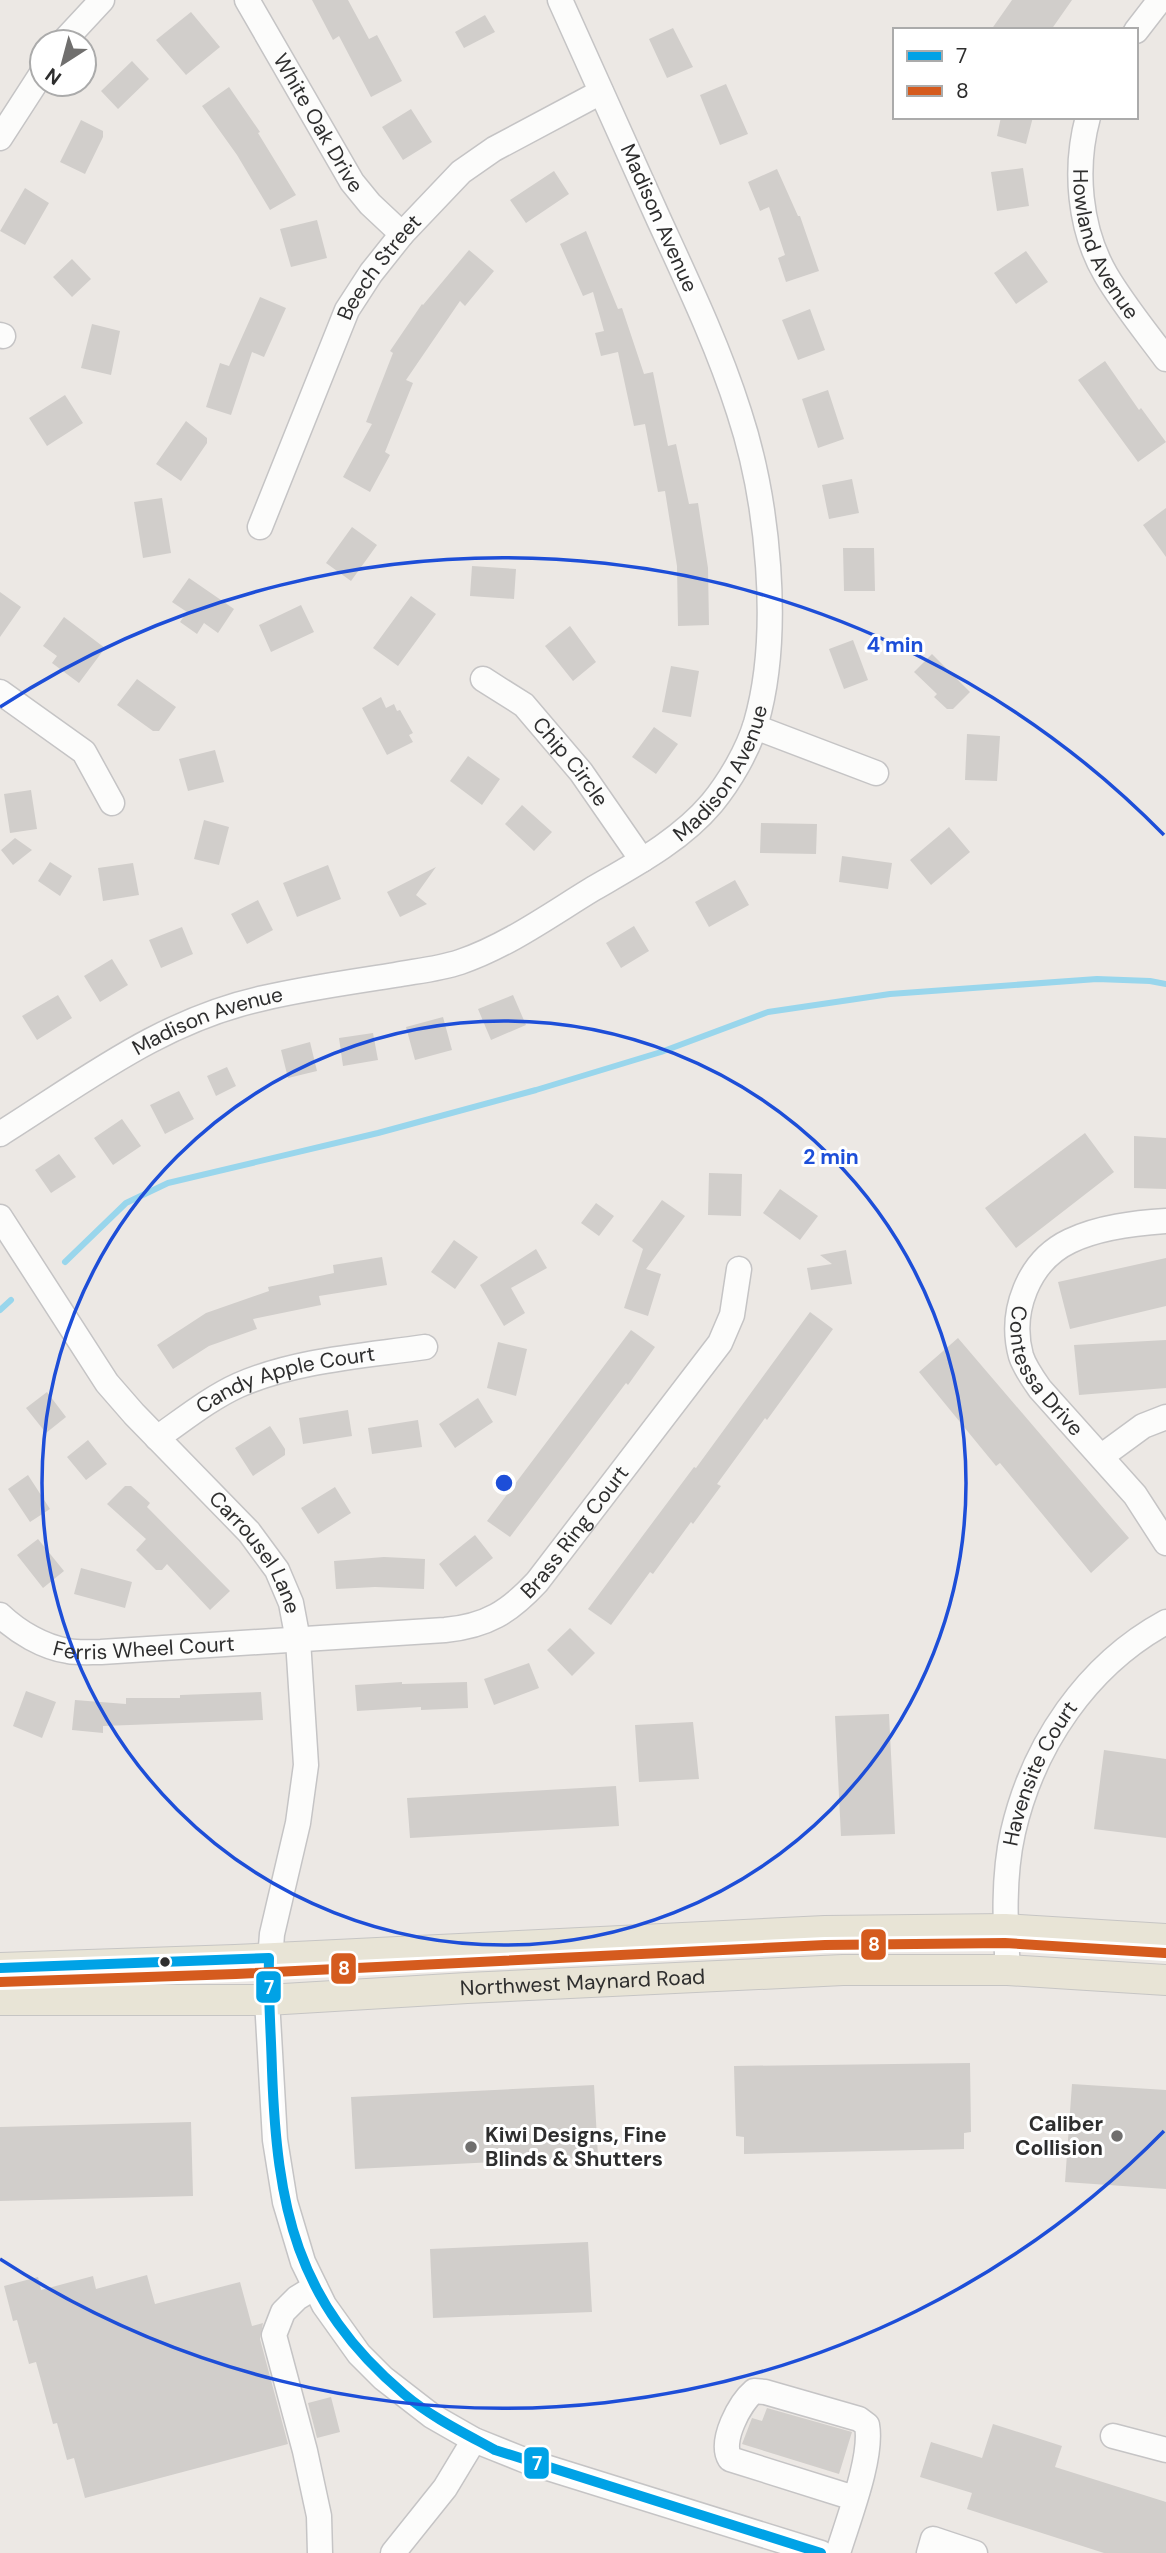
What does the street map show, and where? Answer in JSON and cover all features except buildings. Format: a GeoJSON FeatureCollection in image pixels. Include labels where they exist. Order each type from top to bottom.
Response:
{"type":"FeatureCollection","features":[{"type":"Feature","properties":{"kind":"main road","name":"Northwest Maynard Road"},"geometry":{"type":"LineString","coordinates":[[0,1968],[825,1931],[1005,1929],[1166,1939]]}},
{"type":"Feature","properties":{"kind":"main road","name":"Northwest Maynard Road"},"geometry":{"type":"LineString","coordinates":[[0,2000],[267,2000],[467,1987],[829,1971],[1008,1970],[1166,1980]]}},
{"type":"Feature","properties":{"kind":"street"},"geometry":{"type":"LineString","coordinates":[[76,28],[102,0]]}},
{"type":"Feature","properties":{"kind":"street","name":"White Oak Drive"},"geometry":{"type":"LineString","coordinates":[[247,0],[352,182],[370,204],[402,234]]}},
{"type":"Feature","properties":{"kind":"street","name":"Madison Avenue"},"geometry":{"type":"LineString","coordinates":[[0,1134],[107,1063],[176,1027],[207,1015],[263,998],[437,968],[488,950],[642,860],[679,835],[710,805],[735,768],[755,727],[767,674],[768,591],[764,512],[753,461],[739,412],[698,304],[560,0]]}},
{"type":"Feature","properties":{"kind":"street"},"geometry":{"type":"LineString","coordinates":[[1138,28],[1160,0]]}},
{"type":"Feature","properties":{"kind":"street","name":"Beech Street"},"geometry":{"type":"LineString","coordinates":[[260,527],[347,310],[358,291],[402,234],[461,172],[494,149],[601,92]]}},
{"type":"Feature","properties":{"kind":"street"},"geometry":{"type":"LineString","coordinates":[[0,138],[28,95]]}},
{"type":"Feature","properties":{"kind":"street","name":"Howland Avenue"},"geometry":{"type":"LineString","coordinates":[[1088,119],[1080,178],[1086,225],[1106,275],[1166,359]]}},
{"type":"Feature","properties":{"kind":"street","name":"Chip Circle"},"geometry":{"type":"LineString","coordinates":[[483,679],[532,713],[581,772],[642,860]]}},
{"type":"Feature","properties":{"kind":"street"},"geometry":{"type":"LineString","coordinates":[[0,692],[84,752],[112,803]]}},
{"type":"Feature","properties":{"kind":"street"},"geometry":{"type":"LineString","coordinates":[[755,727],[876,773]]}},
{"type":"Feature","properties":{"kind":"street","name":"Carrousel Lane"},"geometry":{"type":"LineString","coordinates":[[0,1217],[107,1383],[249,1532],[277,1570],[291,1602],[298,1640],[305,1776],[298,1824],[272,1934],[269,1958],[267,2000],[275,2140],[292,2230],[315,2287],[339,2328],[383,2378],[409,2401],[474,2440],[529,2462],[821,2553]]}},
{"type":"Feature","properties":{"kind":"street","name":"Contessa Drive"},"geometry":{"type":"LineString","coordinates":[[1166,1221],[1111,1229],[1069,1241],[1053,1252],[1031,1277],[1020,1302],[1017,1317],[1021,1358],[1030,1375],[1135,1494],[1166,1543]]}},
{"type":"Feature","properties":{"kind":"street","name":"Brass Ring Court"},"geometry":{"type":"LineString","coordinates":[[298,1640],[464,1628],[503,1614],[517,1603],[537,1582],[720,1343],[732,1315],[739,1269]]}},
{"type":"Feature","properties":{"kind":"street","name":"Candy Apple Court"},"geometry":{"type":"LineString","coordinates":[[157,1438],[236,1386],[267,1374],[314,1363],[425,1347]]}},
{"type":"Feature","properties":{"kind":"street"},"geometry":{"type":"LineString","coordinates":[[1102,1456],[1143,1426],[1166,1417]]}},
{"type":"Feature","properties":{"kind":"street","name":"Ferris Wheel Court"},"geometry":{"type":"LineString","coordinates":[[0,1615],[12,1627],[37,1641],[68,1651],[101,1652],[298,1640]]}},
{"type":"Feature","properties":{"kind":"street","name":"Havensite Court"},"geometry":{"type":"LineString","coordinates":[[1008,1970],[1005,1929],[1013,1832],[1028,1783],[1060,1721],[1094,1677],[1131,1643],[1166,1622]]}},
{"type":"Feature","properties":{"kind":"street"},"geometry":{"type":"LineString","coordinates":[[315,2287],[297,2298],[283,2312],[274,2335],[319,2516],[320,2553]]}},
{"type":"Feature","properties":{"kind":"street"},"geometry":{"type":"LineString","coordinates":[[838,2553],[854,2498],[868,2446],[867,2425],[859,2419],[765,2392],[754,2392],[744,2400],[726,2445],[730,2459],[854,2498]]}},
{"type":"Feature","properties":{"kind":"street"},"geometry":{"type":"LineString","coordinates":[[1113,2436],[1166,2450]]}},
{"type":"Feature","properties":{"kind":"street"},"geometry":{"type":"LineString","coordinates":[[393,2553],[445,2488],[474,2440]]}},
{"type":"Feature","properties":{"kind":"street"},"geometry":{"type":"LineString","coordinates":[[929,2553],[933,2539],[975,2553]]}},
{"type":"Feature","properties":{"kind":"waterway"},"geometry":{"type":"LineString","coordinates":[[65,1262],[126,1203],[168,1183],[378,1133],[536,1090],[661,1052],[768,1012],[890,994],[1097,979],[1166,984]]}},
{"type":"Feature","properties":{"kind":"waterway"},"geometry":{"type":"LineString","coordinates":[[0,1310],[11,1300]]}},
{"type":"Feature","properties":{"kind":"transit line","name":"8"},"geometry":{"type":"LineString","coordinates":[[0,1982],[236,1974],[825,1945],[1005,1943],[1165,1953]]}},
{"type":"Feature","properties":{"kind":"transit line","name":"7"},"geometry":{"type":"LineString","coordinates":[[0,1968],[269,1958],[275,2119],[279,2165],[287,2208],[299,2248],[316,2287],[338,2324],[367,2359],[425,2410],[495,2450],[821,2553]]}},
{"type":"Feature","properties":{"kind":"place","name":"Caliber Collision"},"geometry":{"type":"Point","coordinates":[1117,2136]}},
{"type":"Feature","properties":{"kind":"place","name":"Kiwi Designs, Fine Blinds & Shutters"},"geometry":{"type":"Point","coordinates":[471,2147]}}]}
